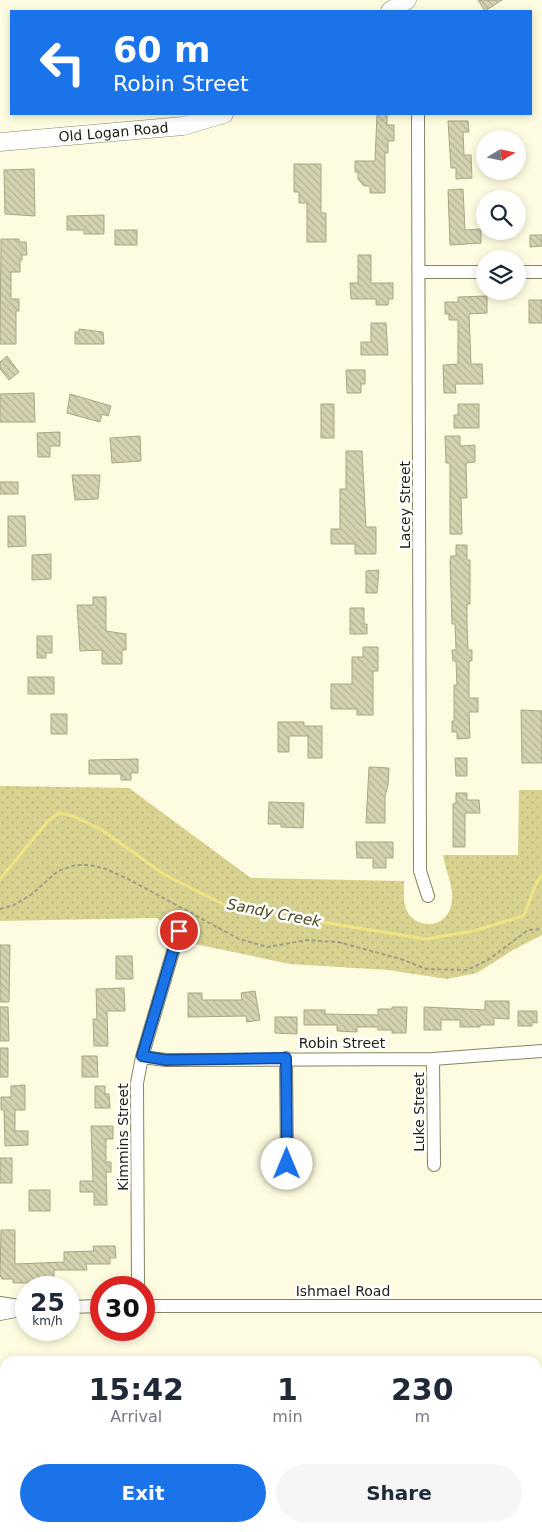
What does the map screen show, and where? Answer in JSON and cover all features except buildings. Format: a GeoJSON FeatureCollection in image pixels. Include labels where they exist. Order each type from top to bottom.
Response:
{"type":"FeatureCollection","features":[{"type":"Feature","properties":{"kind":"main road"},"geometry":{"type":"LineString","coordinates":[[392,10],[407,0]]}},
{"type":"Feature","properties":{"kind":"main road","name":"Old Logan Road"},"geometry":{"type":"LineString","coordinates":[[0,142],[183,126],[221,115]]}},
{"type":"Feature","properties":{"kind":"street","name":"Lacey Street"},"geometry":{"type":"LineString","coordinates":[[418,115],[420,871],[428,896]]}},
{"type":"Feature","properties":{"kind":"street"},"geometry":{"type":"LineString","coordinates":[[419,272],[476,272]]}},
{"type":"Feature","properties":{"kind":"street"},"geometry":{"type":"LineString","coordinates":[[526,272],[542,272]]}},
{"type":"Feature","properties":{"kind":"street","name":"Kimmins Street"},"geometry":{"type":"LineString","coordinates":[[138,1276],[137,1082],[142,1056],[179,931]]}},
{"type":"Feature","properties":{"kind":"street","name":"Robin Street"},"geometry":{"type":"LineString","coordinates":[[142,1056],[166,1060],[434,1058],[542,1050]]}},
{"type":"Feature","properties":{"kind":"street"},"geometry":{"type":"LineString","coordinates":[[286,1058],[287,1164]]}},
{"type":"Feature","properties":{"kind":"street","name":"Luke Street"},"geometry":{"type":"LineString","coordinates":[[434,1058],[434,1165]]}},
{"type":"Feature","properties":{"kind":"street"},"geometry":{"type":"LineString","coordinates":[[0,1303],[15,1306]]}},
{"type":"Feature","properties":{"kind":"street","name":"Ishmael Road"},"geometry":{"type":"LineString","coordinates":[[155,1306],[542,1306]]}},
{"type":"Feature","properties":{"kind":"street"},"geometry":{"type":"LineString","coordinates":[[0,1314],[15,1311]]}},
{"type":"Feature","properties":{"kind":"path"},"geometry":{"type":"LineString","coordinates":[[0,909],[14,905],[32,894],[58,871],[76,865],[90,864],[130,880],[239,939],[268,947],[307,940],[338,942],[401,959],[426,969],[467,970],[488,960],[506,944],[528,930],[542,929]]}},
{"type":"Feature","properties":{"kind":"shaded area"},"geometry":{"type":"Polygon","coordinates":[[[0,786],[129,788],[251,878],[404,881],[404,902],[409,914],[415,920],[432,924],[440,921],[447,915],[451,906],[452,893],[443,855],[518,855],[519,790],[542,790],[542,935],[513,950],[477,973],[447,979],[388,970],[290,964],[190,943],[157,918],[0,921],[0,786]]]}},
{"type":"Feature","properties":{"kind":"waterway","name":"Sandy Creek"},"geometry":{"type":"LineString","coordinates":[[0,879],[48,821],[59,813],[73,816],[102,830],[165,875],[229,907],[426,939],[473,931],[523,916],[536,884],[542,875]]}},
{"type":"Feature","properties":{"kind":"route"},"geometry":{"type":"LineString","coordinates":[[179,931],[142,1056],[166,1060],[286,1058],[287,1164]]}}]}
